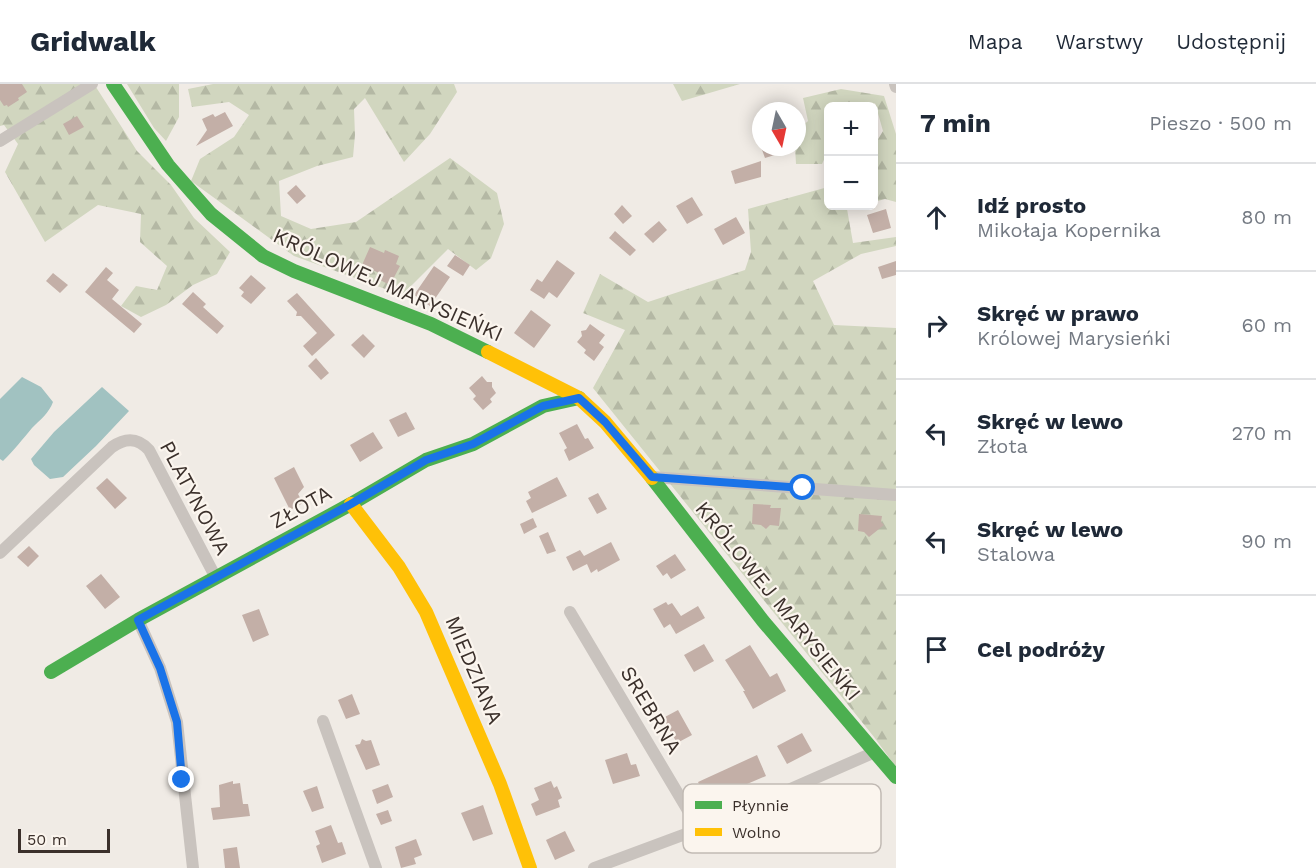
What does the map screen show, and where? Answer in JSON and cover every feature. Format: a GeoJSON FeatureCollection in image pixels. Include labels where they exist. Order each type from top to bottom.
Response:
{"type":"FeatureCollection","features":[{"type":"Feature","properties":{"kind":"street"},"geometry":{"type":"LineString","coordinates":[[0,141],[93,84]]}},
{"type":"Feature","properties":{"kind":"street","name":"KRÓLOWEJ MARYSIEŃKI"},"geometry":{"type":"LineString","coordinates":[[113,84],[168,165],[211,214],[263,256],[294,272],[431,324],[579,398],[605,422],[652,477],[763,621],[896,777]]}},
{"type":"Feature","properties":{"kind":"street","name":"ZŁOTA"},"geometry":{"type":"LineString","coordinates":[[51,672],[138,620],[351,504],[426,460],[473,444],[543,406],[579,398]]}},
{"type":"Feature","properties":{"kind":"street","name":"PLATYNOWA"},"geometry":{"type":"LineString","coordinates":[[0,553],[112,447],[120,442],[131,440],[142,442],[148,450],[216,578]]}},
{"type":"Feature","properties":{"kind":"street"},"geometry":{"type":"LineString","coordinates":[[652,477],[896,495]]}},
{"type":"Feature","properties":{"kind":"street","name":"MIEDZIANA"},"geometry":{"type":"LineString","coordinates":[[351,504],[399,567],[426,612],[500,784],[530,868]]}},
{"type":"Feature","properties":{"kind":"street","name":"SREBRNA"},"geometry":{"type":"LineString","coordinates":[[570,612],[683,802]]}},
{"type":"Feature","properties":{"kind":"street"},"geometry":{"type":"LineString","coordinates":[[138,620],[160,668],[177,722],[193,868]]}},
{"type":"Feature","properties":{"kind":"street"},"geometry":{"type":"LineString","coordinates":[[323,721],[376,868]]}},
{"type":"Feature","properties":{"kind":"street"},"geometry":{"type":"LineString","coordinates":[[802,784],[875,752]]}},
{"type":"Feature","properties":{"kind":"street"},"geometry":{"type":"LineString","coordinates":[[594,868],[683,835]]}},
{"type":"Feature","properties":{"kind":"green space"},"geometry":{"type":"Polygon","coordinates":[[[0,84],[94,84],[137,151],[171,185],[194,218],[230,252],[217,274],[193,285],[166,305],[141,317],[121,306],[136,286],[157,290],[167,266],[140,242],[141,214],[98,205],[45,242],[5,172],[18,144],[4,125],[0,126],[0,84]]]}},
{"type":"Feature","properties":{"kind":"green space"},"geometry":{"type":"Polygon","coordinates":[[[127,84],[179,84],[179,117],[166,141],[154,128],[127,84]]]}},
{"type":"Feature","properties":{"kind":"green space"},"geometry":{"type":"Polygon","coordinates":[[[213,84],[454,84],[457,92],[430,134],[404,162],[365,98],[354,109],[353,157],[317,166],[279,181],[281,216],[311,229],[356,222],[450,158],[497,193],[504,224],[491,258],[476,270],[448,249],[402,295],[294,256],[191,181],[200,159],[234,137],[249,115],[229,102],[192,107],[188,89],[213,84]]]}},
{"type":"Feature","properties":{"kind":"green space"},"geometry":{"type":"Polygon","coordinates":[[[673,84],[740,84],[682,101],[673,84]]]}},
{"type":"Feature","properties":{"kind":"green space"},"geometry":{"type":"Polygon","coordinates":[[[841,89],[884,96],[896,134],[896,202],[885,199],[878,201],[878,139],[883,131],[878,114],[878,102],[824,102],[824,160],[822,164],[796,164],[796,156],[806,156],[806,123],[808,121],[806,102],[803,98],[841,89]]]}},
{"type":"Feature","properties":{"kind":"green space"},"geometry":{"type":"Polygon","coordinates":[[[824,188],[824,210],[847,210],[853,243],[896,237],[896,246],[861,254],[813,281],[834,325],[896,328],[896,767],[593,388],[625,330],[583,313],[600,274],[648,302],[745,270],[751,252],[748,209],[824,188]]]}},
{"type":"Feature","properties":{"kind":"water"},"geometry":{"type":"Polygon","coordinates":[[[22,377],[41,387],[53,402],[47,413],[3,461],[0,459],[0,399],[22,377]]]}},
{"type":"Feature","properties":{"kind":"water"},"geometry":{"type":"Polygon","coordinates":[[[102,387],[129,411],[63,477],[50,479],[34,465],[31,459],[54,432],[102,387]]]}},
{"type":"Feature","properties":{"kind":"building"},"geometry":{"type":"Polygon","coordinates":[[[0,84],[22,84],[27,92],[8,107],[4,106],[0,100],[0,84]]]}},
{"type":"Feature","properties":{"kind":"building"},"geometry":{"type":"Polygon","coordinates":[[[225,112],[233,126],[196,146],[207,130],[202,119],[213,114],[215,117],[225,112]]]}},
{"type":"Feature","properties":{"kind":"building"},"geometry":{"type":"Polygon","coordinates":[[[77,116],[84,127],[69,135],[63,124],[77,116]]]}},
{"type":"Feature","properties":{"kind":"building"},"geometry":{"type":"Polygon","coordinates":[[[761,161],[761,177],[735,184],[731,171],[761,161]]]}},
{"type":"Feature","properties":{"kind":"building"},"geometry":{"type":"Polygon","coordinates":[[[296,185],[306,196],[297,204],[287,193],[296,185]]]}},
{"type":"Feature","properties":{"kind":"building"},"geometry":{"type":"Polygon","coordinates":[[[692,197],[703,215],[687,224],[676,206],[692,197]]]}},
{"type":"Feature","properties":{"kind":"building"},"geometry":{"type":"Polygon","coordinates":[[[622,205],[632,216],[623,224],[614,214],[622,205]]]}},
{"type":"Feature","properties":{"kind":"building"},"geometry":{"type":"Polygon","coordinates":[[[886,209],[891,228],[873,233],[867,215],[886,209]]]}},
{"type":"Feature","properties":{"kind":"building"},"geometry":{"type":"Polygon","coordinates":[[[736,217],[745,233],[723,245],[714,229],[736,217]]]}},
{"type":"Feature","properties":{"kind":"building"},"geometry":{"type":"Polygon","coordinates":[[[659,221],[667,230],[653,243],[644,234],[659,221]]]}},
{"type":"Feature","properties":{"kind":"building"},"geometry":{"type":"Polygon","coordinates":[[[615,231],[636,250],[630,256],[609,238],[615,231]]]}},
{"type":"Feature","properties":{"kind":"building"},"geometry":{"type":"Polygon","coordinates":[[[370,247],[399,256],[396,264],[400,266],[390,285],[376,278],[379,273],[362,265],[370,247]]]}},
{"type":"Feature","properties":{"kind":"building"},"geometry":{"type":"Polygon","coordinates":[[[455,255],[470,265],[463,276],[447,266],[455,255]]]}},
{"type":"Feature","properties":{"kind":"building"},"geometry":{"type":"Polygon","coordinates":[[[557,260],[575,273],[557,298],[549,292],[544,299],[530,290],[537,279],[542,282],[557,260]]]}},
{"type":"Feature","properties":{"kind":"building"},"geometry":{"type":"Polygon","coordinates":[[[896,261],[896,275],[882,279],[878,267],[896,261]]]}},
{"type":"Feature","properties":{"kind":"building"},"geometry":{"type":"Polygon","coordinates":[[[434,266],[450,277],[430,306],[414,295],[434,266]]]}},
{"type":"Feature","properties":{"kind":"building"},"geometry":{"type":"Polygon","coordinates":[[[106,267],[113,273],[107,280],[119,290],[112,299],[142,324],[134,333],[85,292],[106,267]]]}},
{"type":"Feature","properties":{"kind":"building"},"geometry":{"type":"Polygon","coordinates":[[[53,273],[68,285],[60,293],[46,281],[53,273]]]}},
{"type":"Feature","properties":{"kind":"building"},"geometry":{"type":"Polygon","coordinates":[[[251,275],[266,288],[251,304],[241,296],[244,292],[239,288],[251,275]]]}},
{"type":"Feature","properties":{"kind":"building"},"geometry":{"type":"Polygon","coordinates":[[[193,292],[206,304],[203,307],[224,326],[217,334],[182,304],[193,292]]]}},
{"type":"Feature","properties":{"kind":"building"},"geometry":{"type":"Polygon","coordinates":[[[297,293],[335,335],[312,356],[303,346],[317,333],[301,316],[296,316],[297,312],[287,301],[297,293]]]}},
{"type":"Feature","properties":{"kind":"building"},"geometry":{"type":"Polygon","coordinates":[[[531,310],[551,325],[534,348],[514,333],[531,310]]]}},
{"type":"Feature","properties":{"kind":"building"},"geometry":{"type":"Polygon","coordinates":[[[590,324],[605,335],[599,343],[604,347],[594,361],[584,353],[586,350],[577,342],[582,336],[581,331],[586,330],[590,324]]]}},
{"type":"Feature","properties":{"kind":"building"},"geometry":{"type":"Polygon","coordinates":[[[363,334],[375,346],[364,358],[351,345],[363,334]]]}},
{"type":"Feature","properties":{"kind":"building"},"geometry":{"type":"Polygon","coordinates":[[[316,358],[329,373],[321,380],[308,366],[316,358]]]}},
{"type":"Feature","properties":{"kind":"building"},"geometry":{"type":"Polygon","coordinates":[[[482,376],[487,382],[492,382],[496,393],[490,399],[492,402],[483,410],[473,399],[476,396],[469,388],[482,376]]]}},
{"type":"Feature","properties":{"kind":"building"},"geometry":{"type":"Polygon","coordinates":[[[406,412],[415,429],[398,437],[389,420],[406,412]]]}},
{"type":"Feature","properties":{"kind":"building"},"geometry":{"type":"Polygon","coordinates":[[[577,424],[585,439],[588,438],[594,448],[569,461],[564,450],[567,448],[559,433],[577,424]]]}},
{"type":"Feature","properties":{"kind":"building"},"geometry":{"type":"Polygon","coordinates":[[[373,432],[383,448],[360,462],[350,445],[373,432]]]}},
{"type":"Feature","properties":{"kind":"building"},"geometry":{"type":"Polygon","coordinates":[[[294,467],[304,487],[298,494],[303,503],[290,510],[274,478],[294,467]]]}},
{"type":"Feature","properties":{"kind":"building"},"geometry":{"type":"Polygon","coordinates":[[[557,477],[567,496],[532,513],[526,501],[531,498],[528,492],[557,477]]]}},
{"type":"Feature","properties":{"kind":"building"},"geometry":{"type":"Polygon","coordinates":[[[107,478],[127,498],[115,509],[96,488],[107,478]]]}},
{"type":"Feature","properties":{"kind":"building"},"geometry":{"type":"Polygon","coordinates":[[[598,493],[607,509],[597,514],[588,498],[598,493]]]}},
{"type":"Feature","properties":{"kind":"building"},"geometry":{"type":"Polygon","coordinates":[[[753,504],[781,508],[779,526],[770,525],[766,529],[761,525],[752,524],[753,504]]]}},
{"type":"Feature","properties":{"kind":"building"},"geometry":{"type":"Polygon","coordinates":[[[859,514],[882,516],[881,522],[884,525],[869,537],[864,532],[858,531],[859,514]]]}},
{"type":"Feature","properties":{"kind":"building"},"geometry":{"type":"Polygon","coordinates":[[[533,518],[537,527],[524,534],[520,524],[533,518]]]}},
{"type":"Feature","properties":{"kind":"building"},"geometry":{"type":"Polygon","coordinates":[[[548,532],[556,551],[547,554],[539,536],[548,532]]]}},
{"type":"Feature","properties":{"kind":"building"},"geometry":{"type":"Polygon","coordinates":[[[611,542],[620,560],[598,572],[597,569],[591,573],[587,564],[573,571],[566,557],[580,550],[584,556],[611,542]]]}},
{"type":"Feature","properties":{"kind":"building"},"geometry":{"type":"Polygon","coordinates":[[[29,546],[39,556],[28,567],[17,557],[29,546]]]}},
{"type":"Feature","properties":{"kind":"building"},"geometry":{"type":"Polygon","coordinates":[[[675,554],[686,570],[671,579],[667,573],[663,576],[656,566],[675,554]]]}},
{"type":"Feature","properties":{"kind":"building"},"geometry":{"type":"Polygon","coordinates":[[[101,574],[120,597],[105,609],[86,586],[101,574]]]}},
{"type":"Feature","properties":{"kind":"building"},"geometry":{"type":"Polygon","coordinates":[[[666,602],[668,605],[672,603],[681,616],[698,606],[705,618],[676,634],[670,624],[664,628],[653,609],[666,602]]]}},
{"type":"Feature","properties":{"kind":"building"},"geometry":{"type":"Polygon","coordinates":[[[259,609],[269,635],[253,642],[242,615],[259,609]]]}},
{"type":"Feature","properties":{"kind":"building"},"geometry":{"type":"Polygon","coordinates":[[[704,644],[714,661],[694,672],[684,655],[704,644]]]}},
{"type":"Feature","properties":{"kind":"building"},"geometry":{"type":"Polygon","coordinates":[[[750,645],[770,677],[777,673],[786,691],[753,709],[743,691],[745,691],[725,660],[750,645]]]}},
{"type":"Feature","properties":{"kind":"building"},"geometry":{"type":"Polygon","coordinates":[[[352,694],[360,714],[346,719],[338,700],[352,694]]]}},
{"type":"Feature","properties":{"kind":"building"},"geometry":{"type":"Polygon","coordinates":[[[678,710],[692,735],[677,743],[663,718],[678,710]]]}},
{"type":"Feature","properties":{"kind":"building"},"geometry":{"type":"Polygon","coordinates":[[[802,733],[812,751],[787,764],[777,746],[802,733]]]}},
{"type":"Feature","properties":{"kind":"building"},"geometry":{"type":"Polygon","coordinates":[[[362,739],[371,740],[380,765],[366,770],[355,745],[360,744],[362,739]]]}},
{"type":"Feature","properties":{"kind":"building"},"geometry":{"type":"Polygon","coordinates":[[[627,753],[631,765],[636,764],[640,776],[613,784],[605,760],[627,753]]]}},
{"type":"Feature","properties":{"kind":"building"},"geometry":{"type":"Polygon","coordinates":[[[757,755],[766,776],[747,784],[699,784],[698,782],[757,755]]]}},
{"type":"Feature","properties":{"kind":"building"},"geometry":{"type":"Polygon","coordinates":[[[233,781],[233,784],[240,783],[243,804],[248,804],[250,816],[213,820],[211,808],[220,807],[219,785],[233,781]]]}},
{"type":"Feature","properties":{"kind":"building"},"geometry":{"type":"Polygon","coordinates":[[[551,781],[554,788],[557,786],[562,798],[558,800],[560,807],[536,816],[531,804],[539,800],[534,788],[551,781]]]}},
{"type":"Feature","properties":{"kind":"building"},"geometry":{"type":"Polygon","coordinates":[[[388,784],[393,797],[377,804],[372,790],[388,784]]]}},
{"type":"Feature","properties":{"kind":"building"},"geometry":{"type":"Polygon","coordinates":[[[317,786],[324,808],[312,812],[303,791],[317,786]]]}},
{"type":"Feature","properties":{"kind":"building"},"geometry":{"type":"Polygon","coordinates":[[[483,805],[493,834],[473,841],[461,813],[483,805]]]}},
{"type":"Feature","properties":{"kind":"building"},"geometry":{"type":"Polygon","coordinates":[[[388,810],[392,821],[381,825],[376,814],[388,810]]]}},
{"type":"Feature","properties":{"kind":"building"},"geometry":{"type":"Polygon","coordinates":[[[331,825],[338,843],[342,842],[346,854],[322,863],[316,846],[320,844],[315,831],[331,825]]]}},
{"type":"Feature","properties":{"kind":"building"},"geometry":{"type":"Polygon","coordinates":[[[565,831],[575,851],[555,860],[546,840],[565,831]]]}},
{"type":"Feature","properties":{"kind":"building"},"geometry":{"type":"Polygon","coordinates":[[[416,839],[422,855],[414,858],[416,864],[401,868],[395,847],[416,839]]]}},
{"type":"Feature","properties":{"kind":"building"},"geometry":{"type":"Polygon","coordinates":[[[237,847],[240,868],[225,868],[223,849],[237,847]]]}},
{"type":"Feature","properties":{"kind":"traffic: fast"},"geometry":{"type":"LineString","coordinates":[[113,84],[168,165],[211,214],[263,256],[294,271],[431,324],[488,352]]}},
{"type":"Feature","properties":{"kind":"traffic: fast"},"geometry":{"type":"LineString","coordinates":[[51,672],[138,620],[351,504],[426,460],[473,444],[543,406],[579,398]]}},
{"type":"Feature","properties":{"kind":"traffic: fast"},"geometry":{"type":"LineString","coordinates":[[652,478],[763,621],[896,777]]}},
{"type":"Feature","properties":{"kind":"traffic: slow"},"geometry":{"type":"LineString","coordinates":[[488,352],[579,398],[605,422],[652,478]]}},
{"type":"Feature","properties":{"kind":"traffic: slow"},"geometry":{"type":"LineString","coordinates":[[351,504],[399,567],[426,612],[500,784],[530,868]]}},
{"type":"Feature","properties":{"kind":"route"},"geometry":{"type":"LineString","coordinates":[[182,780],[177,722],[160,668],[138,620],[351,504],[426,460],[473,444],[543,406],[579,398],[605,422],[652,477],[803,488]]}}]}
